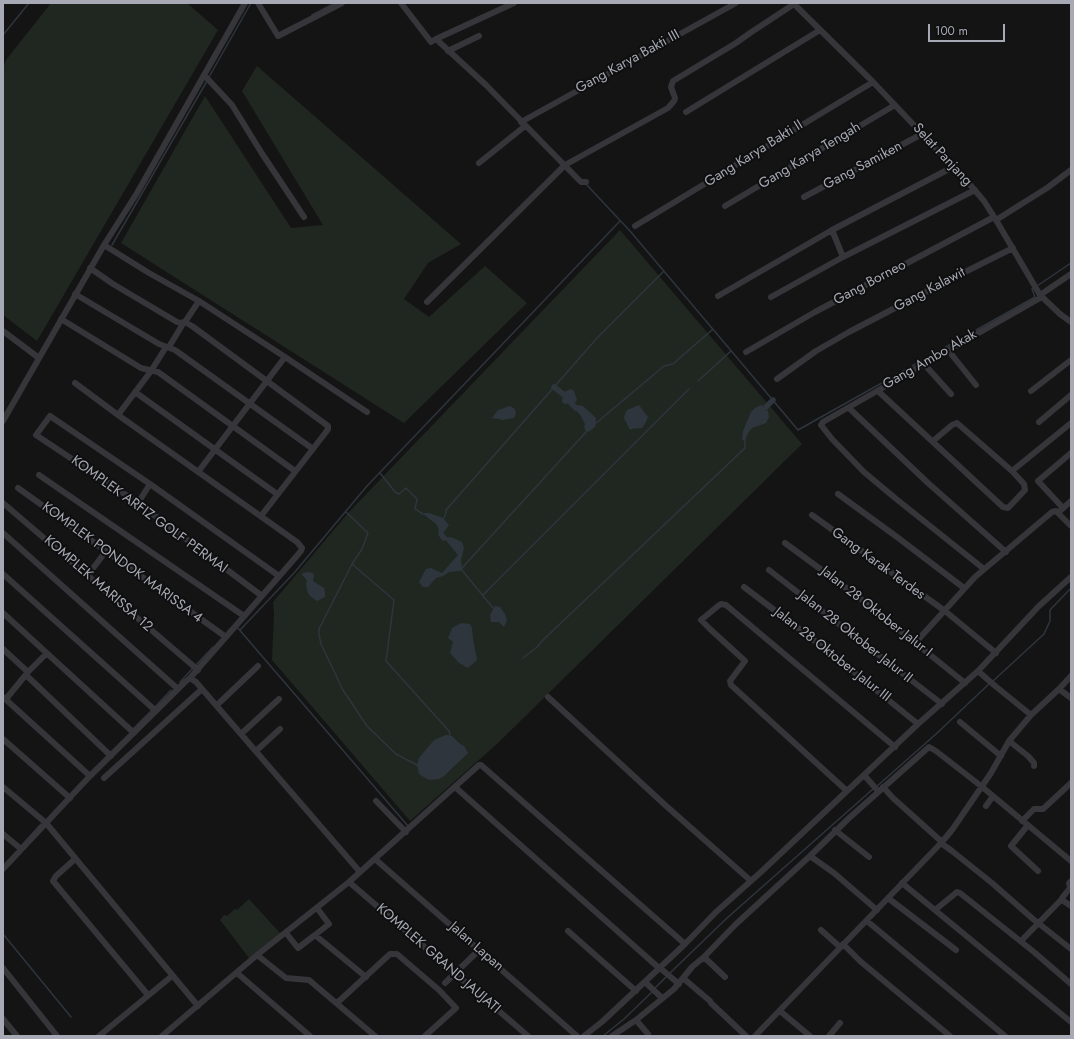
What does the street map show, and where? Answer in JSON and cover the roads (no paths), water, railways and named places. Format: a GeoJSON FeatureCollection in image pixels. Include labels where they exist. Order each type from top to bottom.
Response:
{"type":"FeatureCollection","features":[{"type":"Feature","properties":{"kind":"street"},"geometry":{"type":"LineString","coordinates":[[3,421],[90,268],[137,193],[245,3]]}},
{"type":"Feature","properties":{"kind":"street"},"geometry":{"type":"LineString","coordinates":[[258,3],[278,36],[342,3]]}},
{"type":"Feature","properties":{"kind":"street"},"geometry":{"type":"LineString","coordinates":[[401,3],[431,42],[514,3]]}},
{"type":"Feature","properties":{"kind":"street","name":"Gang Karya Bakti III"},"geometry":{"type":"LineString","coordinates":[[479,163],[523,122],[736,3]]}},
{"type":"Feature","properties":{"kind":"street"},"geometry":{"type":"LineString","coordinates":[[427,302],[565,165],[668,108],[673,104],[675,98],[671,87],[673,81],[736,43],[750,32],[794,4]]}},
{"type":"Feature","properties":{"kind":"street","name":"Selat Panjang"},"geometry":{"type":"LineString","coordinates":[[794,4],[873,82],[975,190],[995,218],[1038,292],[1060,314],[1071,322]]}},
{"type":"Feature","properties":{"kind":"street"},"geometry":{"type":"LineString","coordinates":[[686,112],[820,30]]}},
{"type":"Feature","properties":{"kind":"street"},"geometry":{"type":"LineString","coordinates":[[450,50],[479,36]]}},
{"type":"Feature","properties":{"kind":"street"},"geometry":{"type":"LineString","coordinates":[[436,39],[450,50],[486,85],[580,181],[586,182]]}},
{"type":"Feature","properties":{"kind":"street"},"geometry":{"type":"LineString","coordinates":[[204,75],[232,105],[304,217]]}},
{"type":"Feature","properties":{"kind":"street","name":"Gang Karya Bakti II"},"geometry":{"type":"LineString","coordinates":[[635,226],[873,82]]}},
{"type":"Feature","properties":{"kind":"street","name":"Gang Karya Tengah"},"geometry":{"type":"LineString","coordinates":[[724,206],[894,105]]}},
{"type":"Feature","properties":{"kind":"street","name":"Gang Samiken"},"geometry":{"type":"LineString","coordinates":[[804,197],[922,134]]}},
{"type":"Feature","properties":{"kind":"street"},"geometry":{"type":"LineString","coordinates":[[718,296],[832,230],[953,167]]}},
{"type":"Feature","properties":{"kind":"street","name":"Gang Borneo"},"geometry":{"type":"LineString","coordinates":[[746,352],[815,312],[995,218],[1047,188],[1071,170]]}},
{"type":"Feature","properties":{"kind":"street"},"geometry":{"type":"LineString","coordinates":[[771,297],[843,257],[975,190]]}},
{"type":"Feature","properties":{"kind":"street"},"geometry":{"type":"LineString","coordinates":[[832,230],[843,257]]}},
{"type":"Feature","properties":{"kind":"street"},"geometry":{"type":"LineString","coordinates":[[104,245],[199,301],[367,412]]}},
{"type":"Feature","properties":{"kind":"street","name":"Gang Kalawit"},"geometry":{"type":"LineString","coordinates":[[777,379],[816,351],[849,332],[1013,248]]}},
{"type":"Feature","properties":{"kind":"street"},"geometry":{"type":"LineString","coordinates":[[90,268],[113,284],[167,316],[180,323],[185,322],[328,426],[328,429],[261,516]]}},
{"type":"Feature","properties":{"kind":"street","name":"Gang Ambo Akak"},"geometry":{"type":"LineString","coordinates":[[984,570],[864,472],[821,426],[823,422],[948,350],[1038,292],[1071,274]]}},
{"type":"Feature","properties":{"kind":"street"},"geometry":{"type":"LineString","coordinates":[[75,294],[158,344],[184,355],[313,449]]}},
{"type":"Feature","properties":{"kind":"street"},"geometry":{"type":"LineString","coordinates":[[118,415],[151,371],[199,301]]}},
{"type":"Feature","properties":{"kind":"street"},"geometry":{"type":"LineString","coordinates":[[61,319],[141,368],[158,372],[295,471]]}},
{"type":"Feature","properties":{"kind":"street"},"geometry":{"type":"LineString","coordinates":[[3,331],[39,358]]}},
{"type":"Feature","properties":{"kind":"street"},"geometry":{"type":"LineString","coordinates":[[948,350],[976,385]]}},
{"type":"Feature","properties":{"kind":"street"},"geometry":{"type":"LineString","coordinates":[[198,472],[285,357]]}},
{"type":"Feature","properties":{"kind":"street"},"geometry":{"type":"LineString","coordinates":[[1031,391],[1071,360]]}},
{"type":"Feature","properties":{"kind":"street"},"geometry":{"type":"LineString","coordinates":[[924,364],[951,394]]}},
{"type":"Feature","properties":{"kind":"street"},"geometry":{"type":"LineString","coordinates":[[3,869],[90,776],[190,678],[196,668],[262,596],[301,551],[302,547],[75,383]]}},
{"type":"Feature","properties":{"kind":"street"},"geometry":{"type":"LineString","coordinates":[[878,391],[1003,507],[1008,508],[1026,487],[1012,471],[957,423],[952,425],[933,441]]}},
{"type":"Feature","properties":{"kind":"street"},"geometry":{"type":"LineString","coordinates":[[135,392],[277,494]]}},
{"type":"Feature","properties":{"kind":"street"},"geometry":{"type":"LineString","coordinates":[[1039,422],[1071,395]]}},
{"type":"Feature","properties":{"kind":"street"},"geometry":{"type":"LineString","coordinates":[[849,408],[938,492],[1006,552]]}},
{"type":"Feature","properties":{"kind":"street","name":"KOMPLEK ARFIZ GOLF PERMAI"},"geometry":{"type":"LineString","coordinates":[[150,484],[50,416],[36,435],[138,503],[262,596]]}},
{"type":"Feature","properties":{"kind":"street"},"geometry":{"type":"LineString","coordinates":[[1012,471],[1071,423]]}},
{"type":"Feature","properties":{"kind":"street"},"geometry":{"type":"LineString","coordinates":[[1071,453],[1038,481],[1071,526]]}},
{"type":"Feature","properties":{"kind":"street","name":"KOMPLEK PONDOK MARISSA 4"},"geometry":{"type":"LineString","coordinates":[[38,475],[244,616]]}},
{"type":"Feature","properties":{"kind":"street"},"geometry":{"type":"LineString","coordinates":[[138,503],[150,484],[279,576]]}},
{"type":"Feature","properties":{"kind":"street","name":"KOMPLEK PONDOK MARISSA 4"},"geometry":{"type":"LineString","coordinates":[[18,488],[226,637]]}},
{"type":"Feature","properties":{"kind":"street"},"geometry":{"type":"LineString","coordinates":[[838,494],[964,588]]}},
{"type":"Feature","properties":{"kind":"street"},"geometry":{"type":"LineString","coordinates":[[916,642],[964,588],[1052,512],[1060,510],[1071,501]]}},
{"type":"Feature","properties":{"kind":"street","name":"KOMPLEK MARISSA 12"},"geometry":{"type":"LineString","coordinates":[[3,503],[196,668]]}},
{"type":"Feature","properties":{"kind":"street","name":"Gang Karak Terdes"},"geometry":{"type":"LineString","coordinates":[[812,515],[945,611],[996,653]]}},
{"type":"Feature","properties":{"kind":"street","name":"KOMPLEK MARISSA 12"},"geometry":{"type":"LineString","coordinates":[[3,533],[178,689]]}},
{"type":"Feature","properties":{"kind":"street","name":"Jalan 28 Oktober Jalur I"},"geometry":{"type":"LineString","coordinates":[[785,544],[856,594],[965,683]]}},
{"type":"Feature","properties":{"kind":"street"},"geometry":{"type":"LineString","coordinates":[[88,575],[106,551]]}},
{"type":"Feature","properties":{"kind":"street","name":"Jalan 28 Oktober Jalur II"},"geometry":{"type":"LineString","coordinates":[[769,570],[942,704]]}},
{"type":"Feature","properties":{"kind":"street"},"geometry":{"type":"LineString","coordinates":[[3,574],[156,711]]}},
{"type":"Feature","properties":{"kind":"street"},"geometry":{"type":"LineString","coordinates":[[584,1036],[604,1021],[685,944],[716,912],[918,724],[965,683],[981,673],[996,653],[1039,606],[1071,577]]}},
{"type":"Feature","properties":{"kind":"street","name":"Jalan 28 Oktober Jalur III"},"geometry":{"type":"LineString","coordinates":[[744,587],[819,644],[918,724]]}},
{"type":"Feature","properties":{"kind":"street"},"geometry":{"type":"LineString","coordinates":[[847,791],[755,708],[730,683],[731,679],[745,661],[701,620],[721,604],[726,605],[895,747]]}},
{"type":"Feature","properties":{"kind":"street"},"geometry":{"type":"LineString","coordinates":[[3,613],[134,733]]}},
{"type":"Feature","properties":{"kind":"street"},"geometry":{"type":"LineString","coordinates":[[3,649],[111,756]]}},
{"type":"Feature","properties":{"kind":"street"},"geometry":{"type":"LineString","coordinates":[[46,654],[4,697],[90,776]]}},
{"type":"Feature","properties":{"kind":"street"},"geometry":{"type":"LineString","coordinates":[[217,705],[258,666]]}},
{"type":"Feature","properties":{"kind":"street"},"geometry":{"type":"LineString","coordinates":[[981,673],[994,686],[1031,715]]}},
{"type":"Feature","properties":{"kind":"street"},"geometry":{"type":"LineString","coordinates":[[755,1036],[942,843],[991,772],[1009,741],[1031,715],[1071,676]]}},
{"type":"Feature","properties":{"kind":"street"},"geometry":{"type":"LineString","coordinates":[[190,678],[196,682],[217,705],[360,872]]}},
{"type":"Feature","properties":{"kind":"street"},"geometry":{"type":"LineString","coordinates":[[104,778],[202,689]]}},
{"type":"Feature","properties":{"kind":"street"},"geometry":{"type":"LineString","coordinates":[[1059,689],[1071,698]]}},
{"type":"Feature","properties":{"kind":"street"},"geometry":{"type":"LineString","coordinates":[[548,697],[751,881]]}},
{"type":"Feature","properties":{"kind":"street"},"geometry":{"type":"LineString","coordinates":[[241,734],[279,699]]}},
{"type":"Feature","properties":{"kind":"street"},"geometry":{"type":"LineString","coordinates":[[960,722],[1001,756]]}},
{"type":"Feature","properties":{"kind":"street"},"geometry":{"type":"LineString","coordinates":[[256,751],[280,729]]}},
{"type":"Feature","properties":{"kind":"street"},"geometry":{"type":"LineString","coordinates":[[3,739],[70,798]]}},
{"type":"Feature","properties":{"kind":"street"},"geometry":{"type":"LineString","coordinates":[[1009,741],[1028,756],[1034,763],[1034,766]]}},
{"type":"Feature","properties":{"kind":"street"},"geometry":{"type":"LineString","coordinates":[[612,1036],[636,1020],[683,978],[692,967],[704,957],[735,925],[810,856],[835,830],[879,789],[930,747],[981,786],[1071,861]]}},
{"type":"Feature","properties":{"kind":"street"},"geometry":{"type":"LineString","coordinates":[[163,1036],[257,956],[349,882],[476,767],[481,765],[685,944]]}},
{"type":"Feature","properties":{"kind":"street"},"geometry":{"type":"LineString","coordinates":[[864,775],[879,789],[893,798],[942,843],[1071,949]]}},
{"type":"Feature","properties":{"kind":"street"},"geometry":{"type":"LineString","coordinates":[[1022,820],[1034,809],[1043,809],[1071,783]]}},
{"type":"Feature","properties":{"kind":"street"},"geometry":{"type":"LineString","coordinates":[[3,787],[46,823],[198,1006]]}},
{"type":"Feature","properties":{"kind":"street"},"geometry":{"type":"LineString","coordinates":[[455,787],[677,983]]}},
{"type":"Feature","properties":{"kind":"street"},"geometry":{"type":"LineString","coordinates":[[986,806],[993,796]]}},
{"type":"Feature","properties":{"kind":"street"},"geometry":{"type":"LineString","coordinates":[[376,801],[406,832]]}},
{"type":"Feature","properties":{"kind":"street"},"geometry":{"type":"LineString","coordinates":[[1028,825],[1011,846],[1038,872]]}},
{"type":"Feature","properties":{"kind":"street"},"geometry":{"type":"LineString","coordinates":[[835,830],[869,857]]}},
{"type":"Feature","properties":{"kind":"street"},"geometry":{"type":"LineString","coordinates":[[3,834],[21,849]]}},
{"type":"Feature","properties":{"kind":"street"},"geometry":{"type":"LineString","coordinates":[[810,856],[834,872],[877,910]]}},
{"type":"Feature","properties":{"kind":"street"},"geometry":{"type":"LineString","coordinates":[[75,859],[56,876],[53,881],[148,995]]}},
{"type":"Feature","properties":{"kind":"street","name":"Jalan Lapan"},"geometry":{"type":"LineString","coordinates":[[375,859],[577,1036]]}},
{"type":"Feature","properties":{"kind":"street"},"geometry":{"type":"LineString","coordinates":[[1021,941],[1060,901],[1063,900],[1062,898],[1070,888],[1069,883],[1071,881]]}},
{"type":"Feature","properties":{"kind":"street","name":"KOMPLEK GRAND JAUJATI"},"geometry":{"type":"LineString","coordinates":[[349,882],[528,1036]]}},
{"type":"Feature","properties":{"kind":"street"},"geometry":{"type":"LineString","coordinates":[[902,883],[1071,1022]]}},
{"type":"Feature","properties":{"kind":"street"},"geometry":{"type":"LineString","coordinates":[[935,910],[952,895],[958,892],[1021,941],[1071,984]]}},
{"type":"Feature","properties":{"kind":"street"},"geometry":{"type":"LineString","coordinates":[[888,898],[956,950]]}},
{"type":"Feature","properties":{"kind":"street"},"geometry":{"type":"LineString","coordinates":[[1063,900],[1071,906]]}},
{"type":"Feature","properties":{"kind":"street"},"geometry":{"type":"LineString","coordinates":[[286,933],[298,948],[329,924],[316,908]]}},
{"type":"Feature","properties":{"kind":"street"},"geometry":{"type":"LineString","coordinates":[[867,921],[1005,1036]]}},
{"type":"Feature","properties":{"kind":"street"},"geometry":{"type":"LineString","coordinates":[[821,930],[950,1036]]}},
{"type":"Feature","properties":{"kind":"street"},"geometry":{"type":"LineString","coordinates":[[568,931],[636,991]]}},
{"type":"Feature","properties":{"kind":"street"},"geometry":{"type":"LineString","coordinates":[[315,935],[366,977]]}},
{"type":"Feature","properties":{"kind":"street"},"geometry":{"type":"LineString","coordinates":[[445,983],[479,950]]}},
{"type":"Feature","properties":{"kind":"street"},"geometry":{"type":"LineString","coordinates":[[337,1003],[390,954],[397,954],[440,990],[455,1006],[456,1009],[425,1036]]}},
{"type":"Feature","properties":{"kind":"street"},"geometry":{"type":"LineString","coordinates":[[257,956],[286,978],[309,980],[375,1036]]}},
{"type":"Feature","properties":{"kind":"street"},"geometry":{"type":"LineString","coordinates":[[704,957],[725,977]]}},
{"type":"Feature","properties":{"kind":"street"},"geometry":{"type":"LineString","coordinates":[[3,968],[57,1036]]}},
{"type":"Feature","properties":{"kind":"street"},"geometry":{"type":"LineString","coordinates":[[237,973],[310,1036]]}},
{"type":"Feature","properties":{"kind":"street"},"geometry":{"type":"LineString","coordinates":[[99,1036],[172,976]]}},
{"type":"Feature","properties":{"kind":"street"},"geometry":{"type":"LineString","coordinates":[[683,978],[746,1036]]}},
{"type":"Feature","properties":{"kind":"street"},"geometry":{"type":"LineString","coordinates":[[645,982],[661,997]]}},
{"type":"Feature","properties":{"kind":"street"},"geometry":{"type":"LineString","coordinates":[[780,1011],[810,1036]]}},
{"type":"Feature","properties":{"kind":"street"},"geometry":{"type":"LineString","coordinates":[[3,1019],[17,1036]]}},
{"type":"Feature","properties":{"kind":"street"},"geometry":{"type":"LineString","coordinates":[[636,1020],[648,1034]]}},
{"type":"Feature","properties":{"kind":"street"},"geometry":{"type":"LineString","coordinates":[[829,1036],[840,1023]]}},
{"type":"Feature","properties":{"kind":"waterway"},"geometry":{"type":"LineString","coordinates":[[3,35],[29,3]]}},
{"type":"Feature","properties":{"kind":"waterway"},"geometry":{"type":"LineString","coordinates":[[209,77],[251,3]]}},
{"type":"Feature","properties":{"kind":"waterway"},"geometry":{"type":"LineString","coordinates":[[312,15],[335,3]]}},
{"type":"Feature","properties":{"kind":"waterway"},"geometry":{"type":"LineString","coordinates":[[112,245],[207,81]]}},
{"type":"Feature","properties":{"kind":"waterway"},"geometry":{"type":"LineString","coordinates":[[585,183],[630,231],[798,430],[1035,297],[1033,288]]}},
{"type":"Feature","properties":{"kind":"waterway"},"geometry":{"type":"LineString","coordinates":[[240,630],[294,573],[367,486],[620,221]]}},
{"type":"Feature","properties":{"kind":"waterway"},"geometry":{"type":"LineString","coordinates":[[1037,286],[1071,263]]}},
{"type":"Feature","properties":{"kind":"waterway"},"geometry":{"type":"LineString","coordinates":[[444,518],[446,510],[598,337],[664,271]]}},
{"type":"Feature","properties":{"kind":"waterway"},"geometry":{"type":"LineString","coordinates":[[595,424],[664,366],[673,364],[713,329]]}},
{"type":"Feature","properties":{"kind":"waterway"},"geometry":{"type":"LineString","coordinates":[[698,381],[731,351]]}},
{"type":"Feature","properties":{"kind":"waterway"},"geometry":{"type":"LineString","coordinates":[[554,387],[563,394]]}},
{"type":"Feature","properties":{"kind":"waterway"},"geometry":{"type":"LineString","coordinates":[[483,595],[689,389]]}},
{"type":"Feature","properties":{"kind":"waterway"},"geometry":{"type":"LineString","coordinates":[[766,407],[773,400]]}},
{"type":"Feature","properties":{"kind":"waterway"},"geometry":{"type":"LineString","coordinates":[[571,403],[576,408]]}},
{"type":"Feature","properties":{"kind":"waterway"},"geometry":{"type":"LineString","coordinates":[[462,568],[586,432]]}},
{"type":"Feature","properties":{"kind":"waterway"},"geometry":{"type":"LineString","coordinates":[[523,658],[537,647],[745,448],[745,441]]}},
{"type":"Feature","properties":{"kind":"waterway"},"geometry":{"type":"LineString","coordinates":[[380,473],[395,492],[399,494],[406,488],[417,499],[415,509],[423,514]]}},
{"type":"Feature","properties":{"kind":"waterway"},"geometry":{"type":"LineString","coordinates":[[346,512],[368,533],[362,549],[352,564],[319,629],[321,644],[343,690],[367,726],[396,754],[417,765]]}},
{"type":"Feature","properties":{"kind":"waterway"},"geometry":{"type":"LineString","coordinates":[[441,534],[444,538]]}},
{"type":"Feature","properties":{"kind":"waterway"},"geometry":{"type":"LineString","coordinates":[[352,564],[394,600],[386,661],[449,731],[450,735]]}},
{"type":"Feature","properties":{"kind":"waterway"},"geometry":{"type":"LineString","coordinates":[[461,569],[493,608]]}},
{"type":"Feature","properties":{"kind":"waterway"},"geometry":{"type":"LineString","coordinates":[[993,681],[1044,634],[1050,621],[1050,610],[1071,588]]}},
{"type":"Feature","properties":{"kind":"waterway"},"geometry":{"type":"LineString","coordinates":[[237,627],[408,826]]}},
{"type":"Feature","properties":{"kind":"waterway"},"geometry":{"type":"LineString","coordinates":[[195,666],[213,647]]}},
{"type":"Feature","properties":{"kind":"waterway"},"geometry":{"type":"LineString","coordinates":[[180,682],[192,669]]}},
{"type":"Feature","properties":{"kind":"waterway"},"geometry":{"type":"LineString","coordinates":[[876,787],[936,734],[990,683]]}},
{"type":"Feature","properties":{"kind":"waterway"},"geometry":{"type":"LineString","coordinates":[[154,708],[171,690]]}},
{"type":"Feature","properties":{"kind":"waterway"},"geometry":{"type":"LineString","coordinates":[[133,729],[152,710]]}},
{"type":"Feature","properties":{"kind":"waterway"},"geometry":{"type":"LineString","coordinates":[[670,973],[727,918],[873,789]]}},
{"type":"Feature","properties":{"kind":"waterway"},"geometry":{"type":"LineString","coordinates":[[21,846],[41,824]]}},
{"type":"Feature","properties":{"kind":"waterway"},"geometry":{"type":"LineString","coordinates":[[3,934],[71,1017]]}},
{"type":"Feature","properties":{"kind":"waterway"},"geometry":{"type":"LineString","coordinates":[[654,989],[667,976]]}},
{"type":"Feature","properties":{"kind":"waterway"},"geometry":{"type":"LineString","coordinates":[[603,1036],[624,1019],[652,992]]}}]}
